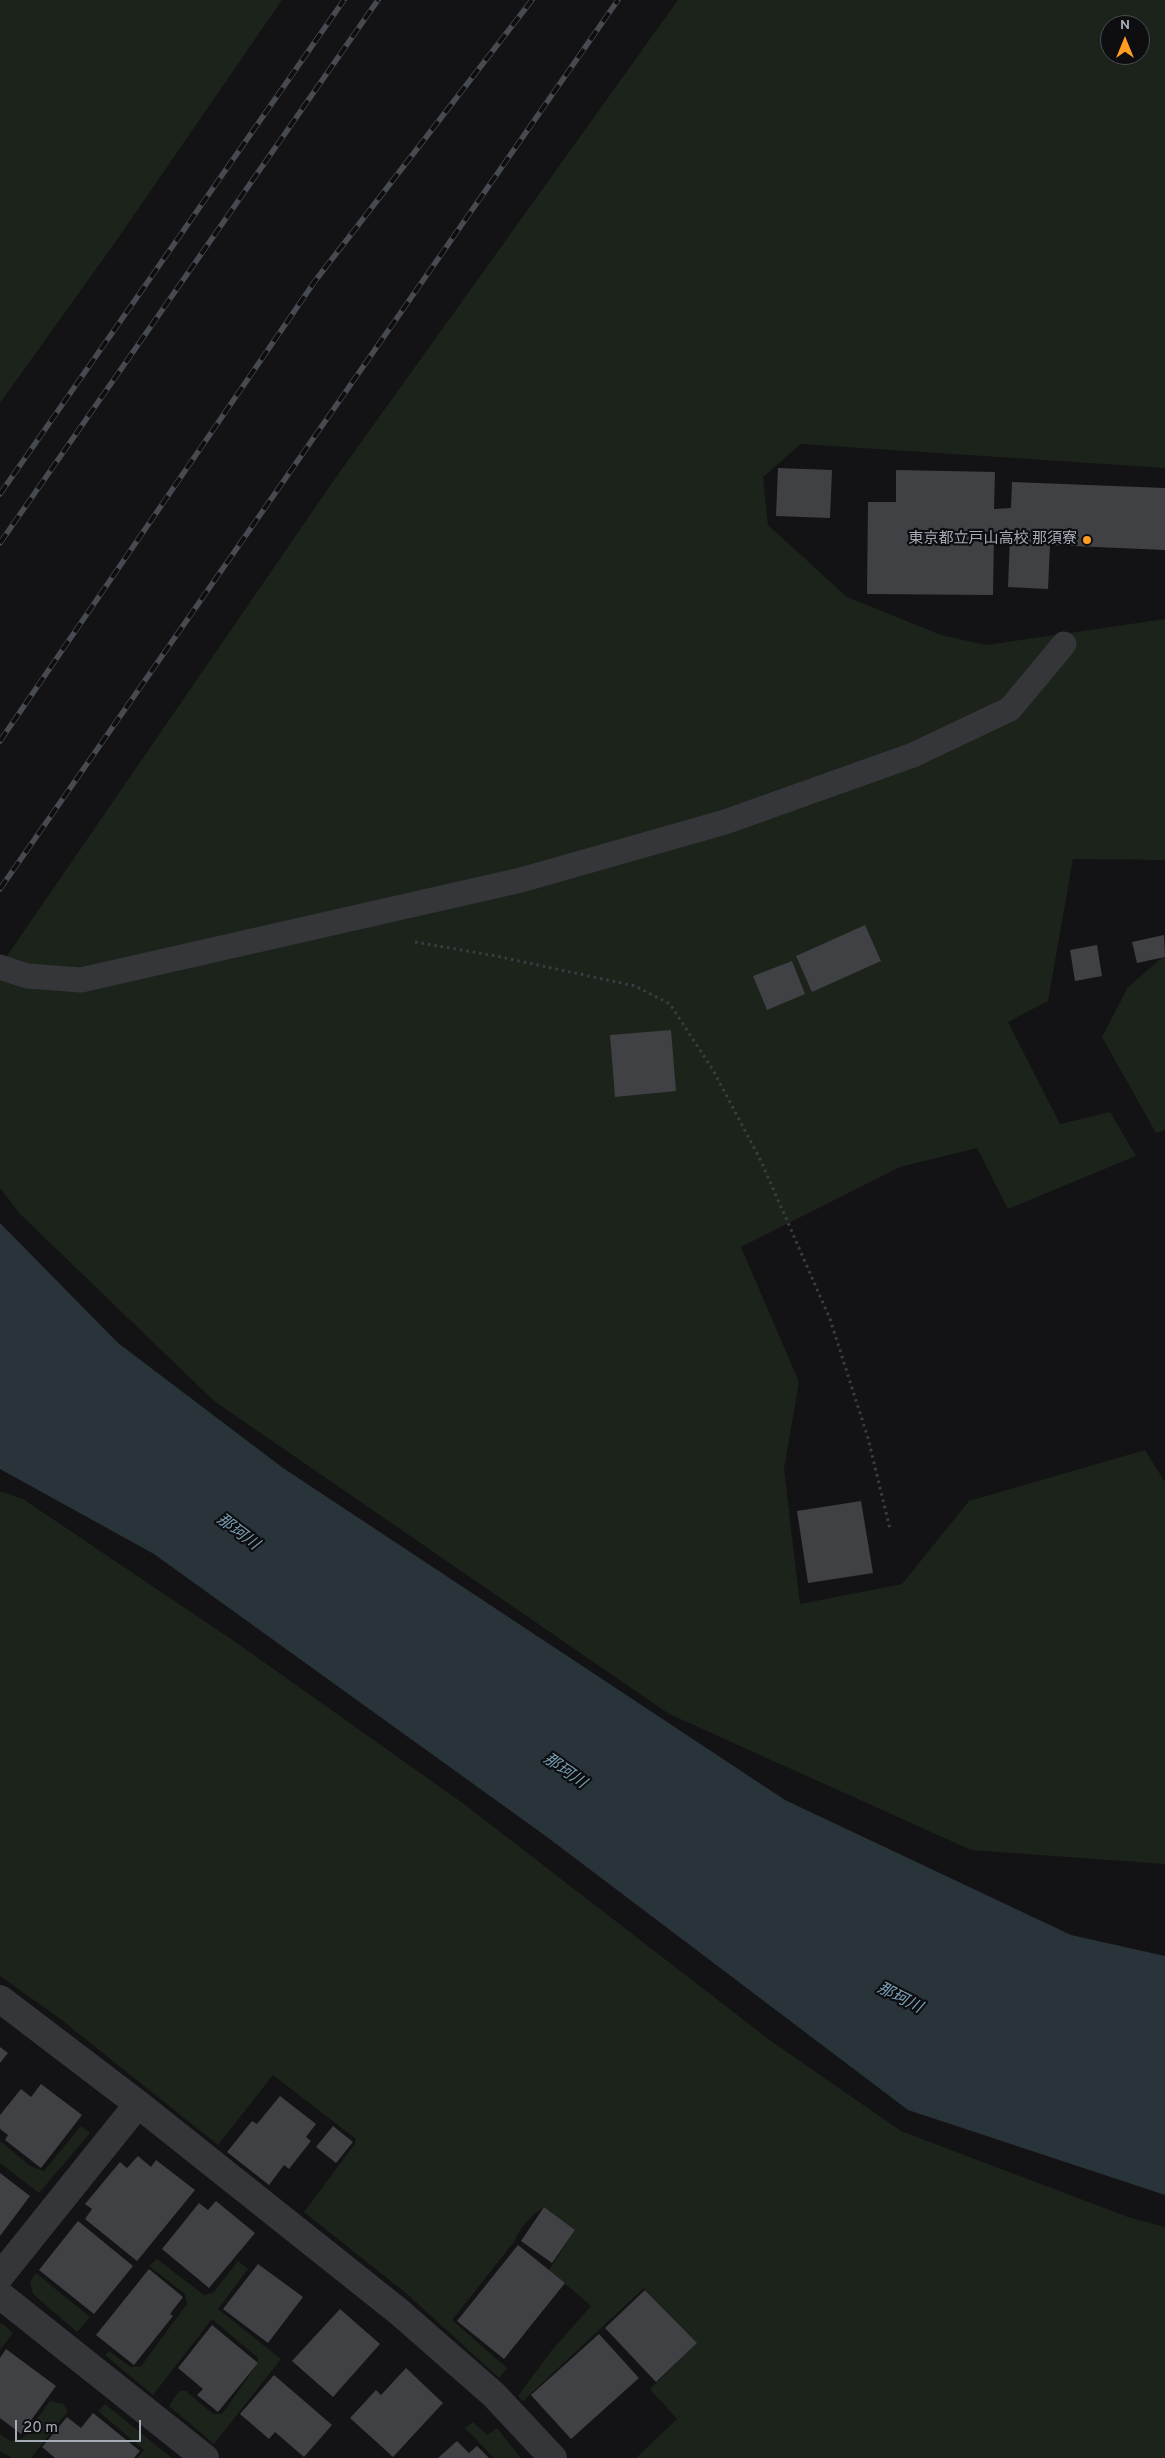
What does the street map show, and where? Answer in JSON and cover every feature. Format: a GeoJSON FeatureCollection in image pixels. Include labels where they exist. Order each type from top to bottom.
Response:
{"type":"FeatureCollection","features":[{"type":"Feature","properties":{"kind":"street"},"geometry":{"type":"LineString","coordinates":[[0,1999],[138,2104],[398,2311],[494,2395],[553,2458]]}},
{"type":"Feature","properties":{"kind":"street"},"geometry":{"type":"LineString","coordinates":[[0,2276],[138,2104]]}},
{"type":"Feature","properties":{"kind":"street"},"geometry":{"type":"LineString","coordinates":[[0,2295],[205,2458]]}},
{"type":"Feature","properties":{"kind":"lane"},"geometry":{"type":"LineString","coordinates":[[0,967],[26,976],[81,980],[521,880],[725,822],[913,755],[1010,709],[1064,644]]}},
{"type":"Feature","properties":{"kind":"path"},"geometry":{"type":"LineString","coordinates":[[409,941],[496,956],[635,986],[670,1004],[713,1070],[761,1161],[830,1318],[868,1438],[890,1530]]}},
{"type":"Feature","properties":{"kind":"shaded area"},"geometry":{"type":"Polygon","coordinates":[[[0,0],[282,0],[114,244],[0,403],[0,0]]]}},
{"type":"Feature","properties":{"kind":"shaded area"},"geometry":{"type":"Polygon","coordinates":[[[678,0],[1165,0],[1165,468],[801,444],[763,477],[768,525],[847,597],[941,635],[986,645],[1165,619],[1165,860],[1073,859],[1048,1001],[1008,1022],[1060,1124],[1110,1112],[1136,1156],[1008,1209],[977,1148],[900,1167],[741,1247],[799,1382],[784,1469],[800,1604],[902,1584],[969,1501],[1145,1450],[1165,1482],[1165,1864],[971,1850],[669,1714],[214,1401],[20,1214],[0,1188],[0,966],[334,480],[678,0]]]}},
{"type":"Feature","properties":{"kind":"shaded area"},"geometry":{"type":"Polygon","coordinates":[[[1165,955],[1165,1130],[1156,1133],[1102,1037],[1128,987],[1165,955]]]}},
{"type":"Feature","properties":{"kind":"shaded area"},"geometry":{"type":"Polygon","coordinates":[[[0,1491],[23,1499],[234,1641],[464,1804],[771,2041],[901,2131],[1128,2217],[1165,2227],[1165,2458],[636,2458],[677,2419],[650,2389],[697,2343],[644,2288],[523,2401],[518,2396],[552,2350],[591,2306],[549,2270],[575,2230],[544,2207],[522,2227],[514,2242],[452,2320],[507,2368],[499,2378],[407,2294],[304,2212],[354,2145],[356,2139],[273,2075],[218,2145],[59,2018],[0,1976],[0,1491]]]}},
{"type":"Feature","properties":{"kind":"shaded area"},"geometry":{"type":"Polygon","coordinates":[[[81,2126],[90,2133],[39,2193],[0,2163],[0,2141],[30,2166],[44,2171],[81,2126]]]}},
{"type":"Feature","properties":{"kind":"shaded area"},"geometry":{"type":"Polygon","coordinates":[[[157,2259],[204,2295],[214,2292],[238,2261],[248,2269],[218,2309],[281,2359],[214,2444],[169,2406],[179,2391],[186,2391],[213,2414],[222,2414],[258,2363],[258,2358],[212,2319],[153,2395],[105,2355],[109,2351],[131,2367],[141,2366],[187,2304],[185,2294],[149,2266],[157,2259]]]}},
{"type":"Feature","properties":{"kind":"shaded area"},"geometry":{"type":"Polygon","coordinates":[[[36,2273],[90,2317],[77,2332],[33,2294],[30,2282],[36,2273]]]}},
{"type":"Feature","properties":{"kind":"shaded area"},"geometry":{"type":"Polygon","coordinates":[[[0,2324],[3,2324],[13,2333],[0,2350],[0,2324]]]}},
{"type":"Feature","properties":{"kind":"shaded area"},"geometry":{"type":"Polygon","coordinates":[[[50,2401],[63,2404],[68,2411],[31,2458],[12,2458],[0,2451],[0,2434],[10,2441],[23,2438],[50,2401]]]}},
{"type":"Feature","properties":{"kind":"shaded area"},"geometry":{"type":"Polygon","coordinates":[[[105,2404],[172,2458],[137,2458],[144,2450],[98,2411],[105,2404]]]}},
{"type":"Feature","properties":{"kind":"shaded area"},"geometry":{"type":"Polygon","coordinates":[[[473,2422],[487,2435],[497,2428],[521,2458],[494,2458],[465,2428],[473,2422]]]}},
{"type":"Feature","properties":{"kind":"water","name":"那珂川"},"geometry":{"type":"Polygon","coordinates":[[[0,1223],[118,1343],[283,1468],[785,1800],[1071,1935],[1165,1956],[1165,2195],[908,2110],[547,1837],[154,1554],[0,1469],[0,1223]]]}},
{"type":"Feature","properties":{"kind":"building"},"geometry":{"type":"Polygon","coordinates":[[[778,468],[832,470],[830,518],[776,516],[778,468]]]}},
{"type":"Feature","properties":{"kind":"building"},"geometry":{"type":"Polygon","coordinates":[[[896,470],[995,472],[994,509],[1011,508],[1012,482],[1165,488],[1165,550],[1050,545],[1048,589],[1008,587],[1010,535],[994,534],[993,595],[867,594],[868,502],[896,502],[896,470]]]}},
{"type":"Feature","properties":{"kind":"building"},"geometry":{"type":"Polygon","coordinates":[[[865,925],[881,961],[812,992],[796,956],[865,925]]]}},
{"type":"Feature","properties":{"kind":"building"},"geometry":{"type":"Polygon","coordinates":[[[1164,935],[1165,957],[1137,963],[1132,942],[1164,935]]]}},
{"type":"Feature","properties":{"kind":"building"},"geometry":{"type":"Polygon","coordinates":[[[1097,945],[1102,976],[1075,981],[1070,950],[1097,945]]]}},
{"type":"Feature","properties":{"kind":"building"},"geometry":{"type":"Polygon","coordinates":[[[792,961],[805,994],[767,1010],[753,976],[792,961]]]}},
{"type":"Feature","properties":{"kind":"building"},"geometry":{"type":"Polygon","coordinates":[[[671,1030],[676,1091],[615,1097],[610,1035],[671,1030]]]}},
{"type":"Feature","properties":{"kind":"building"},"geometry":{"type":"Polygon","coordinates":[[[861,1501],[873,1573],[808,1583],[797,1511],[861,1501]]]}},
{"type":"Feature","properties":{"kind":"building"},"geometry":{"type":"Polygon","coordinates":[[[0,2047],[8,2053],[0,2063],[0,2047]]]}},
{"type":"Feature","properties":{"kind":"building"},"geometry":{"type":"Polygon","coordinates":[[[41,2084],[82,2115],[41,2168],[5,2140],[8,2135],[0,2129],[0,2115],[21,2089],[31,2097],[41,2084]]]}},
{"type":"Feature","properties":{"kind":"building"},"geometry":{"type":"Polygon","coordinates":[[[280,2096],[316,2124],[306,2137],[311,2141],[289,2169],[284,2165],[269,2185],[227,2152],[252,2121],[257,2124],[280,2096]]]}},
{"type":"Feature","properties":{"kind":"building"},"geometry":{"type":"Polygon","coordinates":[[[333,2126],[353,2142],[336,2163],[316,2147],[333,2126]]]}},
{"type":"Feature","properties":{"kind":"building"},"geometry":{"type":"Polygon","coordinates":[[[138,2156],[151,2167],[156,2160],[195,2190],[137,2261],[85,2219],[92,2209],[85,2204],[120,2162],[127,2168],[138,2156]]]}},
{"type":"Feature","properties":{"kind":"building"},"geometry":{"type":"Polygon","coordinates":[[[0,2173],[30,2196],[0,2236],[0,2173]]]}},
{"type":"Feature","properties":{"kind":"building"},"geometry":{"type":"Polygon","coordinates":[[[216,2201],[255,2233],[209,2288],[162,2249],[199,2203],[208,2210],[216,2201]]]}},
{"type":"Feature","properties":{"kind":"building"},"geometry":{"type":"Polygon","coordinates":[[[544,2207],[575,2230],[552,2263],[521,2241],[544,2207]]]}},
{"type":"Feature","properties":{"kind":"building"},"geometry":{"type":"Polygon","coordinates":[[[78,2221],[133,2266],[94,2314],[39,2270],[78,2221]]]}},
{"type":"Feature","properties":{"kind":"building"},"geometry":{"type":"Polygon","coordinates":[[[518,2245],[565,2283],[504,2359],[457,2321],[518,2245]]]}},
{"type":"Feature","properties":{"kind":"building"},"geometry":{"type":"Polygon","coordinates":[[[258,2264],[303,2297],[268,2343],[223,2309],[258,2264]]]}},
{"type":"Feature","properties":{"kind":"building"},"geometry":{"type":"Polygon","coordinates":[[[149,2269],[183,2297],[170,2314],[173,2316],[134,2365],[96,2335],[149,2269]]]}},
{"type":"Feature","properties":{"kind":"building"},"geometry":{"type":"Polygon","coordinates":[[[645,2290],[697,2343],[656,2382],[605,2328],[645,2290]]]}},
{"type":"Feature","properties":{"kind":"building"},"geometry":{"type":"Polygon","coordinates":[[[340,2309],[380,2344],[333,2397],[292,2361],[340,2309]]]}},
{"type":"Feature","properties":{"kind":"building"},"geometry":{"type":"Polygon","coordinates":[[[212,2325],[258,2363],[218,2412],[197,2395],[203,2389],[178,2368],[212,2325]]]}},
{"type":"Feature","properties":{"kind":"building"},"geometry":{"type":"Polygon","coordinates":[[[599,2334],[639,2378],[571,2439],[531,2395],[599,2334]]]}},
{"type":"Feature","properties":{"kind":"building"},"geometry":{"type":"Polygon","coordinates":[[[6,2349],[56,2386],[21,2434],[0,2418],[0,2358],[6,2349]]]}},
{"type":"Feature","properties":{"kind":"building"},"geometry":{"type":"Polygon","coordinates":[[[406,2368],[443,2403],[393,2457],[350,2418],[376,2390],[381,2395],[406,2368]]]}},
{"type":"Feature","properties":{"kind":"building"},"geometry":{"type":"Polygon","coordinates":[[[274,2375],[332,2425],[304,2457],[275,2432],[269,2439],[240,2414],[274,2375]]]}},
{"type":"Feature","properties":{"kind":"building"},"geometry":{"type":"Polygon","coordinates":[[[93,2413],[140,2451],[134,2458],[55,2458],[42,2447],[67,2417],[81,2428],[93,2413]]]}},
{"type":"Feature","properties":{"kind":"building"},"geometry":{"type":"Polygon","coordinates":[[[457,2441],[469,2453],[477,2446],[489,2458],[438,2458],[457,2441]]]}},
{"type":"Feature","properties":{"kind":"railway"},"geometry":{"type":"LineString","coordinates":[[0,494],[344,0]]}},
{"type":"Feature","properties":{"kind":"railway"},"geometry":{"type":"LineString","coordinates":[[0,543],[378,0]]}},
{"type":"Feature","properties":{"kind":"railway"},"geometry":{"type":"LineString","coordinates":[[0,741],[315,281],[532,0]]}},
{"type":"Feature","properties":{"kind":"railway"},"geometry":{"type":"LineString","coordinates":[[0,889],[618,0]]}},
{"type":"Feature","properties":{"kind":"place","name":"東京都立戸山高校 那須寮"},"geometry":{"type":"Point","coordinates":[1087,540]}}]}
